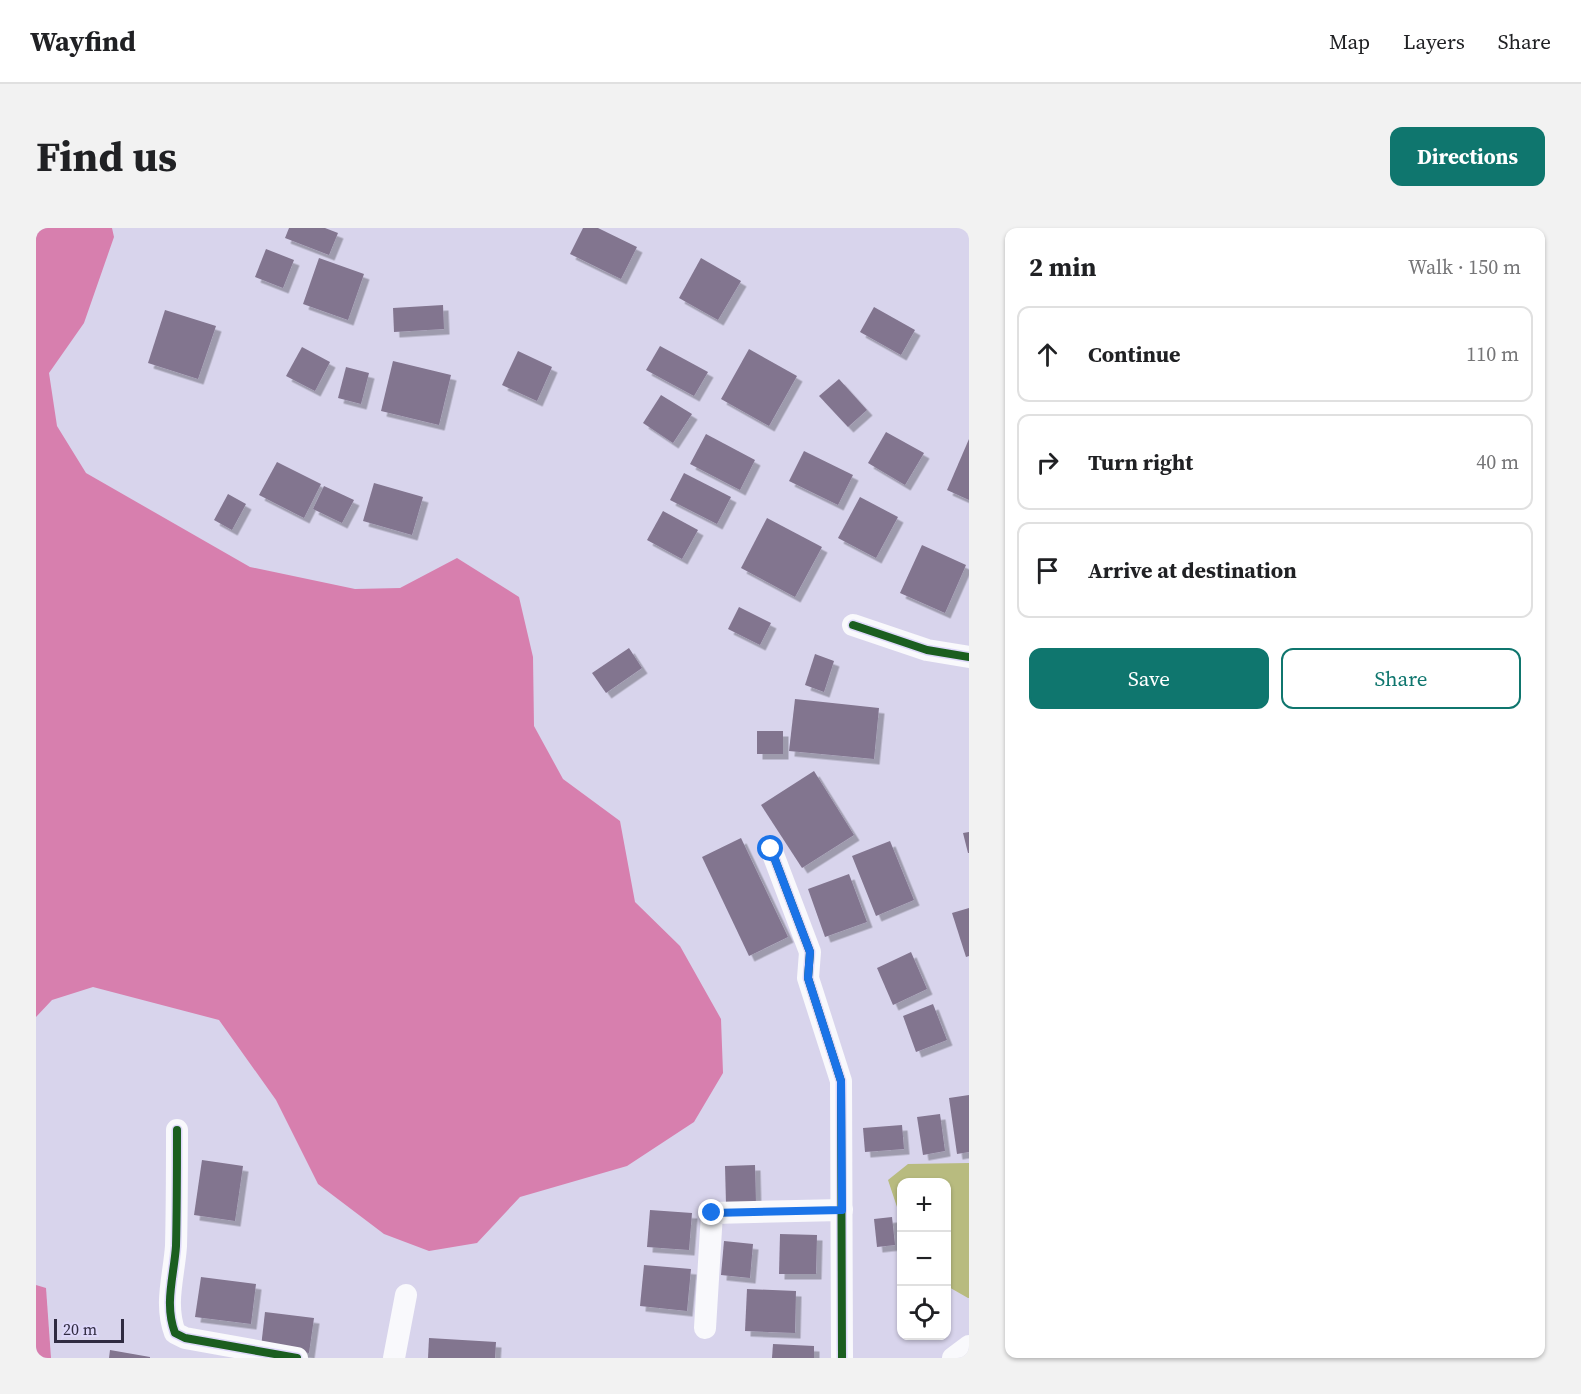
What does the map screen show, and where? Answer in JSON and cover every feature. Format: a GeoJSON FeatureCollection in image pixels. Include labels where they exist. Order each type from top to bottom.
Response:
{"type":"FeatureCollection","features":[{"type":"Feature","properties":{"kind":"street"},"geometry":{"type":"LineString","coordinates":[[853,625],[927,650],[969,657]]}},
{"type":"Feature","properties":{"kind":"street"},"geometry":{"type":"LineString","coordinates":[[771,849],[810,952],[808,978],[841,1081],[842,1358]]}},
{"type":"Feature","properties":{"kind":"street"},"geometry":{"type":"LineString","coordinates":[[177,1130],[176,1249],[169,1301],[170,1320],[175,1333],[185,1338],[297,1358]]}},
{"type":"Feature","properties":{"kind":"street"},"geometry":{"type":"LineString","coordinates":[[705,1328],[712,1213],[842,1210]]}},
{"type":"Feature","properties":{"kind":"street"},"geometry":{"type":"LineString","coordinates":[[394,1358],[406,1295]]}},
{"type":"Feature","properties":{"kind":"street"},"geometry":{"type":"LineString","coordinates":[[952,1358],[969,1346]]}},
{"type":"Feature","properties":{"kind":"green space"},"geometry":{"type":"Polygon","coordinates":[[[969,1163],[969,1298],[951,1288],[951,1178],[897,1178],[897,1207],[888,1180],[908,1164],[969,1163]]]}},
{"type":"Feature","properties":{"kind":"shaded area"},"geometry":{"type":"Polygon","coordinates":[[[36,228],[112,228],[114,237],[84,323],[49,373],[57,426],[86,473],[250,567],[355,589],[400,588],[457,558],[519,597],[533,657],[534,726],[563,779],[620,821],[635,902],[680,946],[721,1019],[723,1073],[694,1122],[627,1166],[520,1197],[477,1243],[429,1251],[384,1234],[318,1184],[276,1100],[219,1020],[93,987],[52,1000],[36,1017],[36,228]]]}},
{"type":"Feature","properties":{"kind":"shaded area"},"geometry":{"type":"Polygon","coordinates":[[[36,1285],[46,1288],[51,1358],[36,1358],[36,1285]]]}},
{"type":"Feature","properties":{"kind":"building"},"geometry":{"type":"Polygon","coordinates":[[[289,228],[325,228],[338,233],[329,255],[285,238],[289,228]]]}},
{"type":"Feature","properties":{"kind":"building"},"geometry":{"type":"Polygon","coordinates":[[[583,228],[598,228],[637,247],[621,279],[570,254],[583,228]]]}},
{"type":"Feature","properties":{"kind":"building"},"geometry":{"type":"Polygon","coordinates":[[[266,249],[294,260],[283,288],[255,277],[266,249]]]}},
{"type":"Feature","properties":{"kind":"building"},"geometry":{"type":"Polygon","coordinates":[[[319,258],[364,274],[348,320],[303,304],[319,258]]]}},
{"type":"Feature","properties":{"kind":"building"},"geometry":{"type":"Polygon","coordinates":[[[701,258],[741,281],[718,320],[679,298],[701,258]]]}},
{"type":"Feature","properties":{"kind":"building"},"geometry":{"type":"Polygon","coordinates":[[[443,305],[444,329],[394,332],[393,308],[443,305]]]}},
{"type":"Feature","properties":{"kind":"building"},"geometry":{"type":"Polygon","coordinates":[[[874,307],[915,330],[901,355],[860,332],[874,307]]]}},
{"type":"Feature","properties":{"kind":"building"},"geometry":{"type":"Polygon","coordinates":[[[165,310],[216,326],[198,379],[148,363],[165,310]]]}},
{"type":"Feature","properties":{"kind":"building"},"geometry":{"type":"Polygon","coordinates":[[[660,346],[708,372],[694,396],[646,370],[660,346]]]}},
{"type":"Feature","properties":{"kind":"building"},"geometry":{"type":"Polygon","coordinates":[[[302,347],[330,362],[315,391],[286,376],[302,347]]]}},
{"type":"Feature","properties":{"kind":"building"},"geometry":{"type":"Polygon","coordinates":[[[749,349],[797,376],[769,426],[721,399],[749,349]]]}},
{"type":"Feature","properties":{"kind":"building"},"geometry":{"type":"Polygon","coordinates":[[[518,351],[552,367],[537,401],[502,385],[518,351]]]}},
{"type":"Feature","properties":{"kind":"building"},"geometry":{"type":"Polygon","coordinates":[[[393,361],[451,375],[439,425],[381,411],[393,361]]]}},
{"type":"Feature","properties":{"kind":"building"},"geometry":{"type":"Polygon","coordinates":[[[346,367],[369,373],[361,404],[338,398],[346,367]]]}},
{"type":"Feature","properties":{"kind":"building"},"geometry":{"type":"Polygon","coordinates":[[[839,379],[867,410],[848,427],[819,396],[839,379]]]}},
{"type":"Feature","properties":{"kind":"building"},"geometry":{"type":"Polygon","coordinates":[[[661,395],[692,414],[673,443],[643,423],[661,395]]]}},
{"type":"Feature","properties":{"kind":"building"},"geometry":{"type":"Polygon","coordinates":[[[886,432],[924,453],[905,485],[868,463],[886,432]]]}},
{"type":"Feature","properties":{"kind":"building"},"geometry":{"type":"Polygon","coordinates":[[[706,434],[755,460],[740,490],[690,464],[706,434]]]}},
{"type":"Feature","properties":{"kind":"building"},"geometry":{"type":"Polygon","coordinates":[[[969,439],[969,500],[947,490],[969,439]]]}},
{"type":"Feature","properties":{"kind":"building"},"geometry":{"type":"Polygon","coordinates":[[[804,451],[853,475],[838,505],[789,481],[804,451]]]}},
{"type":"Feature","properties":{"kind":"building"},"geometry":{"type":"Polygon","coordinates":[[[277,462],[321,484],[304,518],[259,495],[277,462]]]}},
{"type":"Feature","properties":{"kind":"building"},"geometry":{"type":"Polygon","coordinates":[[[684,473],[731,497],[717,524],[670,500],[684,473]]]}},
{"type":"Feature","properties":{"kind":"building"},"geometry":{"type":"Polygon","coordinates":[[[374,483],[423,497],[412,535],[363,521],[374,483]]]}},
{"type":"Feature","properties":{"kind":"building"},"geometry":{"type":"Polygon","coordinates":[[[324,486],[354,500],[342,523],[313,509],[324,486]]]}},
{"type":"Feature","properties":{"kind":"building"},"geometry":{"type":"Polygon","coordinates":[[[228,494],[246,504],[232,530],[214,520],[228,494]]]}},
{"type":"Feature","properties":{"kind":"building"},"geometry":{"type":"Polygon","coordinates":[[[860,497],[898,517],[876,558],[838,538],[860,497]]]}},
{"type":"Feature","properties":{"kind":"building"},"geometry":{"type":"Polygon","coordinates":[[[663,511],[698,530],[682,559],[647,540],[663,511]]]}},
{"type":"Feature","properties":{"kind":"building"},"geometry":{"type":"Polygon","coordinates":[[[767,518],[822,547],[795,597],[741,568],[767,518]]]}},
{"type":"Feature","properties":{"kind":"building"},"geometry":{"type":"Polygon","coordinates":[[[922,545],[966,565],[945,613],[900,593],[922,545]]]}},
{"type":"Feature","properties":{"kind":"building"},"geometry":{"type":"Polygon","coordinates":[[[739,607],[771,623],[760,645],[728,629],[739,607]]]}},
{"type":"Feature","properties":{"kind":"building"},"geometry":{"type":"Polygon","coordinates":[[[629,648],[642,668],[606,693],[592,673],[629,648]]]}},
{"type":"Feature","properties":{"kind":"building"},"geometry":{"type":"Polygon","coordinates":[[[815,654],[834,661],[824,692],[805,685],[815,654]]]}},
{"type":"Feature","properties":{"kind":"building"},"geometry":{"type":"Polygon","coordinates":[[[795,699],[879,708],[874,759],[789,751],[795,699]]]}},
{"type":"Feature","properties":{"kind":"building"},"geometry":{"type":"Polygon","coordinates":[[[757,731],[783,731],[783,754],[757,754],[757,731]]]}},
{"type":"Feature","properties":{"kind":"building"},"geometry":{"type":"Polygon","coordinates":[[[814,771],[854,835],[802,868],[761,805],[814,771]]]}},
{"type":"Feature","properties":{"kind":"building"},"geometry":{"type":"Polygon","coordinates":[[[969,832],[969,853],[968,853],[963,833],[969,832]]]}},
{"type":"Feature","properties":{"kind":"building"},"geometry":{"type":"Polygon","coordinates":[[[741,838],[788,937],[749,956],[702,857],[741,838]]]}},
{"type":"Feature","properties":{"kind":"building"},"geometry":{"type":"Polygon","coordinates":[[[890,841],[914,900],[876,916],[852,856],[890,841]]]}},
{"type":"Feature","properties":{"kind":"building"},"geometry":{"type":"Polygon","coordinates":[[[849,874],[867,922],[825,937],[808,889],[849,874]]]}},
{"type":"Feature","properties":{"kind":"building"},"geometry":{"type":"Polygon","coordinates":[[[969,908],[969,956],[966,957],[952,913],[969,908]]]}},
{"type":"Feature","properties":{"kind":"building"},"geometry":{"type":"Polygon","coordinates":[[[911,952],[927,989],[893,1005],[877,968],[911,952]]]}},
{"type":"Feature","properties":{"kind":"building"},"geometry":{"type":"Polygon","coordinates":[[[933,1004],[947,1040],[916,1052],[903,1016],[933,1004]]]}},
{"type":"Feature","properties":{"kind":"building"},"geometry":{"type":"Polygon","coordinates":[[[969,1095],[969,1152],[957,1154],[949,1098],[969,1095]]]}},
{"type":"Feature","properties":{"kind":"building"},"geometry":{"type":"Polygon","coordinates":[[[940,1114],[945,1151],[923,1155],[917,1117],[940,1114]]]}},
{"type":"Feature","properties":{"kind":"building"},"geometry":{"type":"Polygon","coordinates":[[[902,1125],[904,1149],[865,1152],[863,1128],[902,1125]]]}},
{"type":"Feature","properties":{"kind":"building"},"geometry":{"type":"Polygon","coordinates":[[[202,1160],[243,1166],[235,1221],[194,1215],[202,1160]]]}},
{"type":"Feature","properties":{"kind":"building"},"geometry":{"type":"Polygon","coordinates":[[[755,1165],[756,1203],[726,1204],[725,1166],[755,1165]]]}},
{"type":"Feature","properties":{"kind":"building"},"geometry":{"type":"Polygon","coordinates":[[[650,1210],[692,1213],[689,1250],[647,1247],[650,1210]]]}},
{"type":"Feature","properties":{"kind":"building"},"geometry":{"type":"Polygon","coordinates":[[[892,1217],[895,1245],[877,1247],[874,1219],[892,1217]]]}},
{"type":"Feature","properties":{"kind":"building"},"geometry":{"type":"Polygon","coordinates":[[[780,1234],[817,1235],[816,1274],[779,1274],[780,1234]]]}},
{"type":"Feature","properties":{"kind":"building"},"geometry":{"type":"Polygon","coordinates":[[[724,1241],[753,1244],[750,1278],[721,1275],[724,1241]]]}},
{"type":"Feature","properties":{"kind":"building"},"geometry":{"type":"Polygon","coordinates":[[[644,1265],[691,1269],[687,1311],[640,1306],[644,1265]]]}},
{"type":"Feature","properties":{"kind":"building"},"geometry":{"type":"Polygon","coordinates":[[[201,1277],[256,1284],[251,1324],[195,1317],[201,1277]]]}},
{"type":"Feature","properties":{"kind":"building"},"geometry":{"type":"Polygon","coordinates":[[[747,1289],[796,1291],[795,1333],[745,1331],[747,1289]]]}},
{"type":"Feature","properties":{"kind":"building"},"geometry":{"type":"Polygon","coordinates":[[[265,1312],[314,1318],[309,1353],[261,1347],[265,1312]]]}},
{"type":"Feature","properties":{"kind":"building"},"geometry":{"type":"Polygon","coordinates":[[[429,1338],[496,1342],[495,1358],[428,1358],[429,1338]]]}},
{"type":"Feature","properties":{"kind":"building"},"geometry":{"type":"Polygon","coordinates":[[[773,1344],[814,1346],[814,1358],[772,1358],[773,1344]]]}},
{"type":"Feature","properties":{"kind":"building"},"geometry":{"type":"Polygon","coordinates":[[[110,1350],[150,1357],[150,1358],[109,1358],[110,1350]]]}},
{"type":"Feature","properties":{"kind":"cycle path"},"geometry":{"type":"LineString","coordinates":[[853,625],[927,650],[969,657]]}},
{"type":"Feature","properties":{"kind":"cycle path"},"geometry":{"type":"LineString","coordinates":[[771,849],[810,952],[808,978],[841,1081],[842,1358]]}},
{"type":"Feature","properties":{"kind":"cycle path"},"geometry":{"type":"LineString","coordinates":[[177,1130],[176,1246],[170,1301],[175,1333],[185,1338],[297,1358]]}},
{"type":"Feature","properties":{"kind":"route"},"geometry":{"type":"LineString","coordinates":[[712,1213],[842,1210],[841,1081],[808,978],[810,952],[771,849]]}}]}
